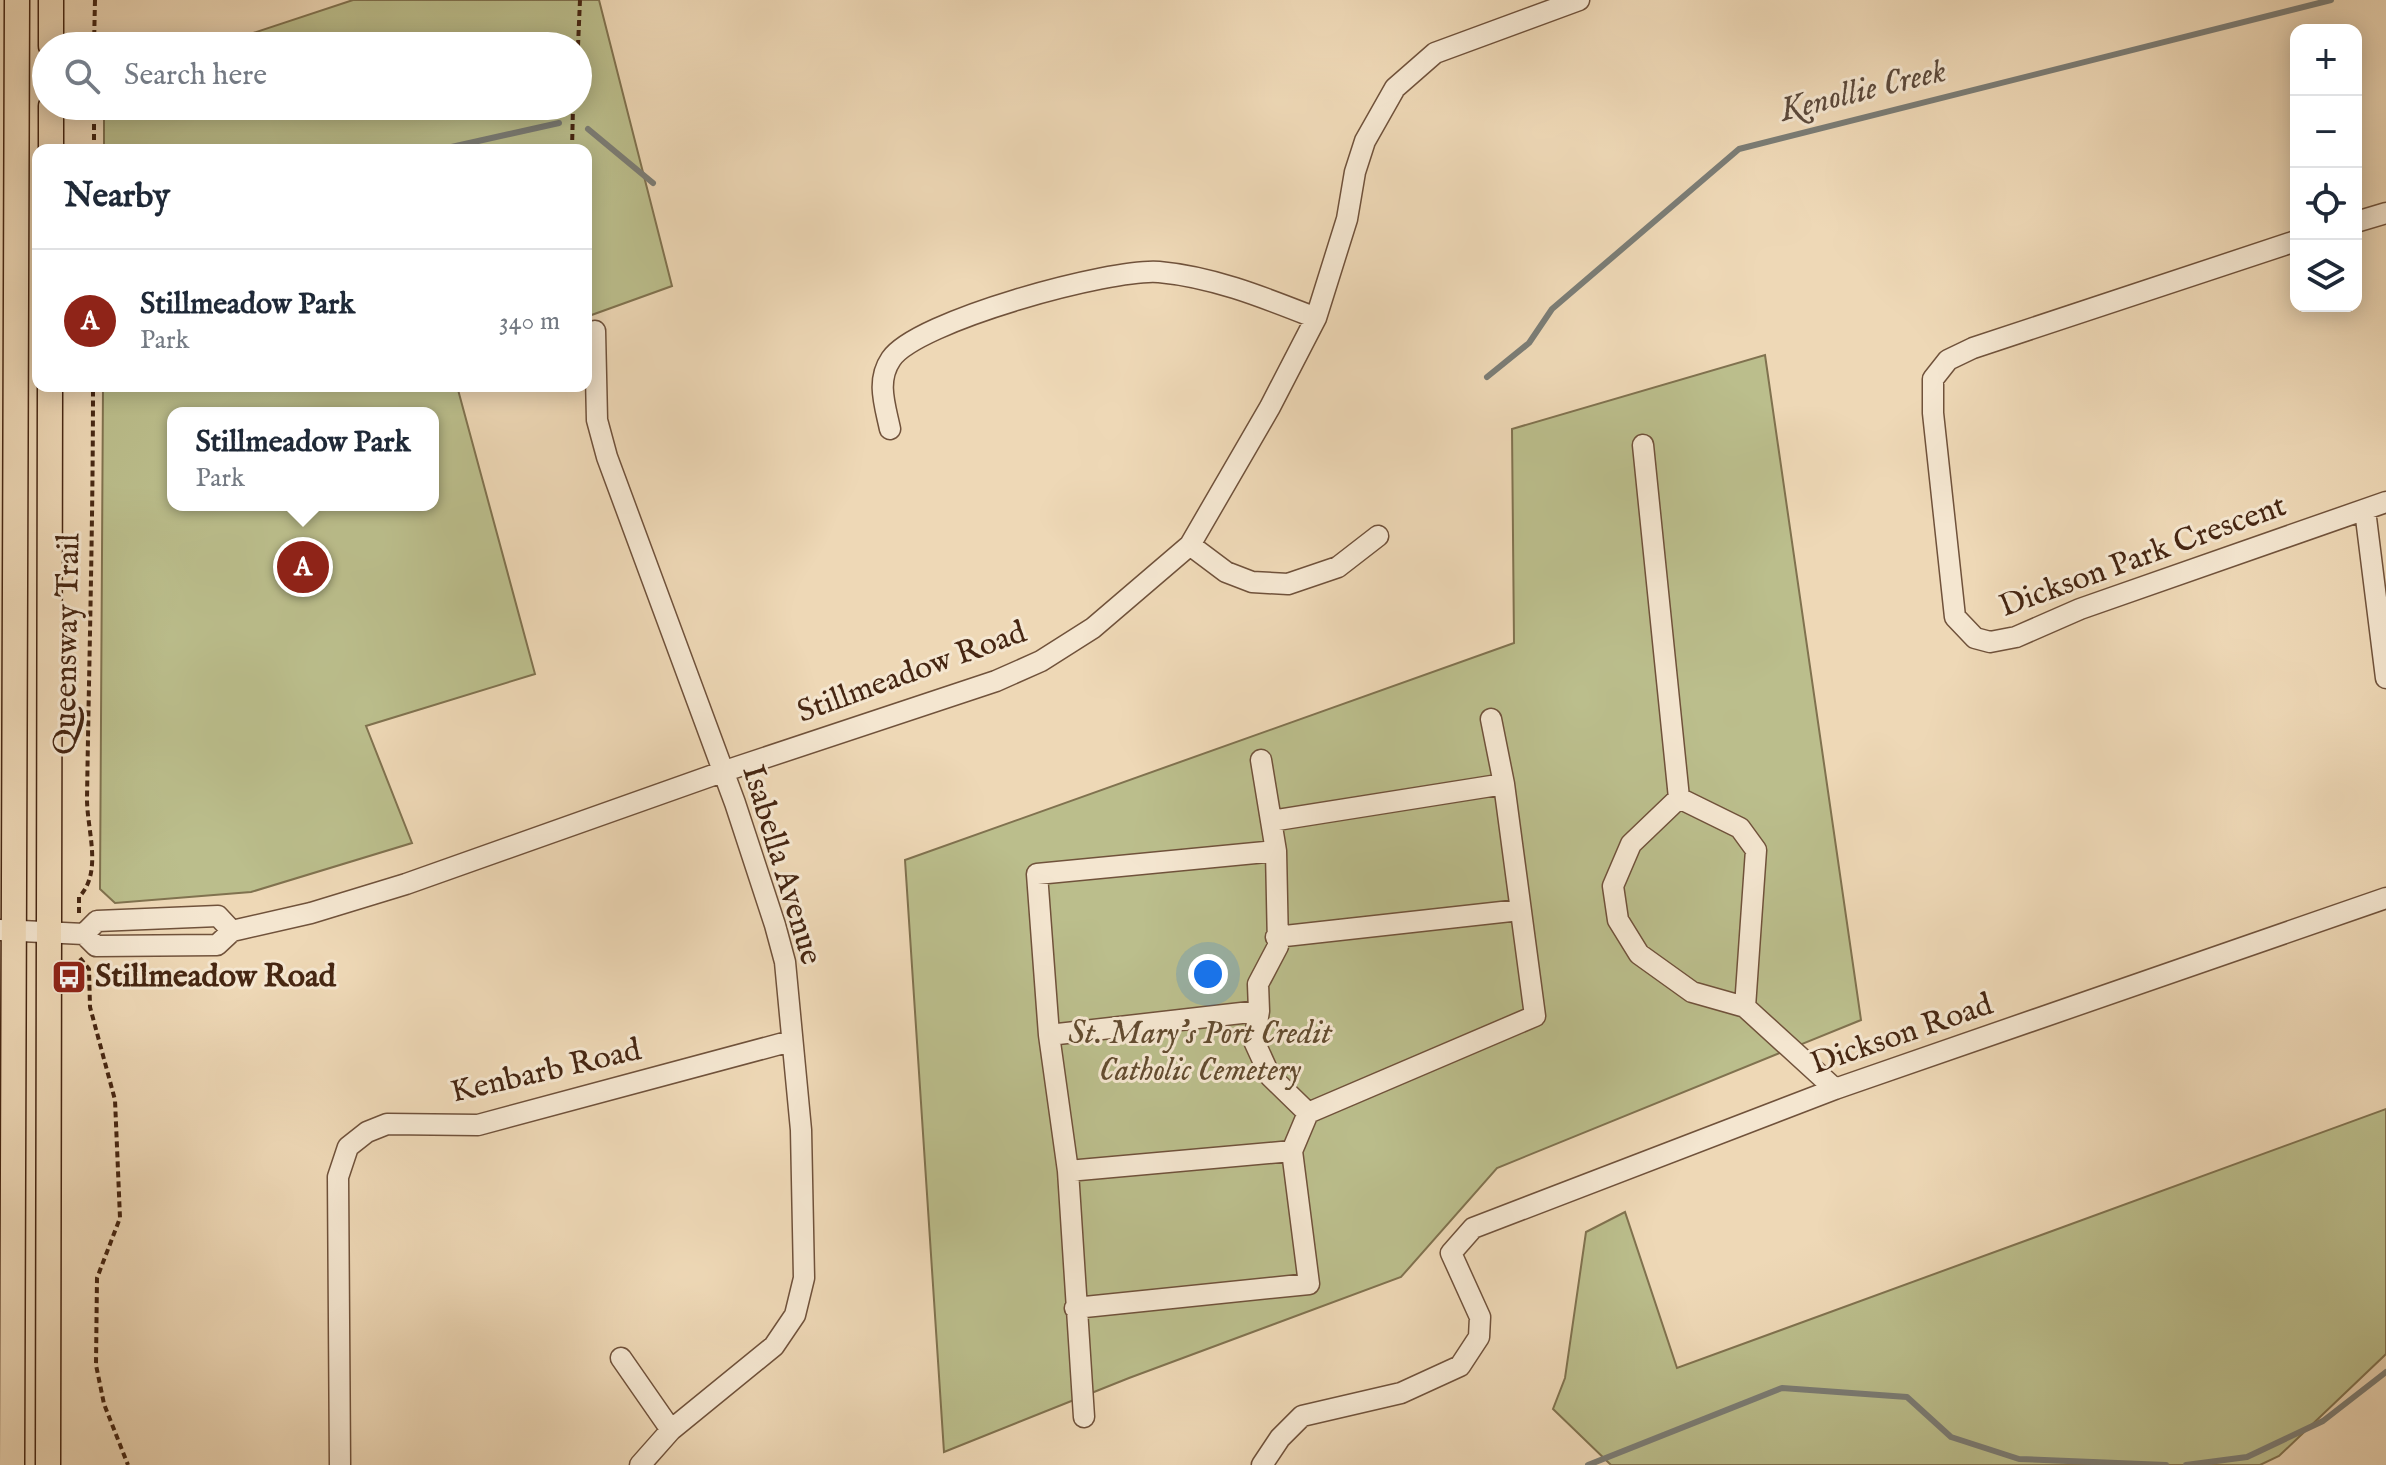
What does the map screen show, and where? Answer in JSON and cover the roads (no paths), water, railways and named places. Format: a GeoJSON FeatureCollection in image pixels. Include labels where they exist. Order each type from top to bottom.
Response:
{"type":"FeatureCollection","features":[{"type":"Feature","properties":{"kind":"main road"},"geometry":{"type":"LineString","coordinates":[[12,1465],[7,930],[17,0]]}},
{"type":"Feature","properties":{"kind":"main road"},"geometry":{"type":"LineString","coordinates":[[51,0],[51,32]]}},
{"type":"Feature","properties":{"kind":"main road"},"geometry":{"type":"LineString","coordinates":[[51,120],[51,144]]}},
{"type":"Feature","properties":{"kind":"main road"},"geometry":{"type":"LineString","coordinates":[[48,1465],[50,392]]}},
{"type":"Feature","properties":{"kind":"street","name":"Stillmeadow Road"},"geometry":{"type":"LineString","coordinates":[[7,930],[84,934],[96,946],[217,945],[232,931],[311,913],[406,884],[722,772],[996,681],[1041,661],[1112,613],[1190,545],[1270,407],[1316,318],[1347,219],[1355,172],[1379,111],[1395,88],[1435,53],[1579,0]]}},
{"type":"Feature","properties":{"kind":"street"},"geometry":{"type":"LineString","coordinates":[[2362,220],[2386,213]]}},
{"type":"Feature","properties":{"kind":"street","name":"Dickson Park Crescent"},"geometry":{"type":"LineString","coordinates":[[2290,243],[2017,332],[1948,360],[1933,379],[1933,413],[1955,617],[1975,638],[1990,642],[2016,637],[2080,609],[2386,502]]}},
{"type":"Feature","properties":{"kind":"street"},"geometry":{"type":"LineString","coordinates":[[890,429],[881,385],[890,359],[900,348],[932,330],[1081,281],[1116,273],[1156,271],[1189,275],[1256,294],[1316,318]]}},
{"type":"Feature","properties":{"kind":"street","name":"Isabella Avenue"},"geometry":{"type":"LineString","coordinates":[[595,331],[597,420],[607,457],[722,772],[785,962],[801,1130],[804,1278],[795,1315],[774,1346],[671,1430],[640,1465]]}},
{"type":"Feature","properties":{"kind":"street"},"geometry":{"type":"LineString","coordinates":[[1643,445],[1679,798]]}},
{"type":"Feature","properties":{"kind":"street"},"geometry":{"type":"LineString","coordinates":[[2365,510],[2386,678]]}},
{"type":"Feature","properties":{"kind":"street"},"geometry":{"type":"LineString","coordinates":[[1190,545],[1226,572],[1252,582],[1288,584],[1338,567],[1378,536]]}},
{"type":"Feature","properties":{"kind":"street"},"geometry":{"type":"LineString","coordinates":[[1075,1308],[1309,1284],[1292,1151],[1308,1113],[1535,1016],[1504,784],[1491,719]]}},
{"type":"Feature","properties":{"kind":"street"},"geometry":{"type":"LineString","coordinates":[[1261,760],[1276,851],[1278,946],[1258,984],[1259,1011],[1254,1041],[1270,1076],[1308,1113]]}},
{"type":"Feature","properties":{"kind":"street"},"geometry":{"type":"LineString","coordinates":[[1271,821],[1504,784]]}},
{"type":"Feature","properties":{"kind":"street"},"geometry":{"type":"LineString","coordinates":[[1679,798],[1631,844],[1613,886],[1618,920],[1639,954],[1692,992],[1745,1007],[1835,1089]]}},
{"type":"Feature","properties":{"kind":"street"},"geometry":{"type":"LineString","coordinates":[[1679,798],[1740,828],[1756,850],[1745,1007]]}},
{"type":"Feature","properties":{"kind":"street"},"geometry":{"type":"LineString","coordinates":[[1084,1417],[1068,1171],[1049,1035],[1037,874],[1276,851]]}},
{"type":"Feature","properties":{"kind":"street","name":"Dickson Road"},"geometry":{"type":"LineString","coordinates":[[1262,1465],[1280,1438],[1302,1416],[1401,1393],[1460,1366],[1479,1337],[1480,1317],[1451,1253],[1473,1228],[1835,1089],[2386,898]]}},
{"type":"Feature","properties":{"kind":"street"},"geometry":{"type":"LineString","coordinates":[[1276,937],[1520,910]]}},
{"type":"Feature","properties":{"kind":"street","name":"Stillmeadow Road"},"geometry":{"type":"LineString","coordinates":[[84,934],[97,921],[164,916],[218,916],[232,931]]}},
{"type":"Feature","properties":{"kind":"street"},"geometry":{"type":"LineString","coordinates":[[1049,1035],[1259,1011]]}},
{"type":"Feature","properties":{"kind":"street","name":"Kenbarb Road"},"geometry":{"type":"LineString","coordinates":[[340,1465],[338,1177],[348,1147],[367,1132],[387,1124],[478,1125],[791,1041]]}},
{"type":"Feature","properties":{"kind":"street"},"geometry":{"type":"LineString","coordinates":[[1068,1171],[1292,1151]]}},
{"type":"Feature","properties":{"kind":"street"},"geometry":{"type":"LineString","coordinates":[[621,1358],[671,1430]]}},
{"type":"Feature","properties":{"kind":"waterway","name":"Kenollie Creek"},"geometry":{"type":"LineString","coordinates":[[1487,377],[1529,343],[1552,309],[1739,149],[2331,0]]}},
{"type":"Feature","properties":{"kind":"waterway","name":"Kenollie Creek"},"geometry":{"type":"LineString","coordinates":[[465,144],[559,123]]}},
{"type":"Feature","properties":{"kind":"waterway","name":"Kenollie Creek"},"geometry":{"type":"LineString","coordinates":[[588,129],[653,183]]}},
{"type":"Feature","properties":{"kind":"waterway"},"geometry":{"type":"LineString","coordinates":[[2186,1465],[2247,1457],[2323,1421],[2386,1372]]}},
{"type":"Feature","properties":{"kind":"waterway"},"geometry":{"type":"LineString","coordinates":[[1588,1465],[1782,1388],[1907,1397],[1951,1437],[2019,1459],[2166,1465]]}},
{"type":"Feature","properties":{"kind":"place","name":"Stillmeadow Park"},"geometry":{"type":"Point","coordinates":[303,567]}},
{"type":"Feature","properties":{"kind":"place","name":"Stillmeadow Road"},"geometry":{"type":"Point","coordinates":[69,977]}},
{"type":"Feature","properties":{"kind":"park label","name":"St. Mary's Port Credit Catholic Cemetery"},"geometry":{"type":"Point","coordinates":[1200,1052]}}]}
